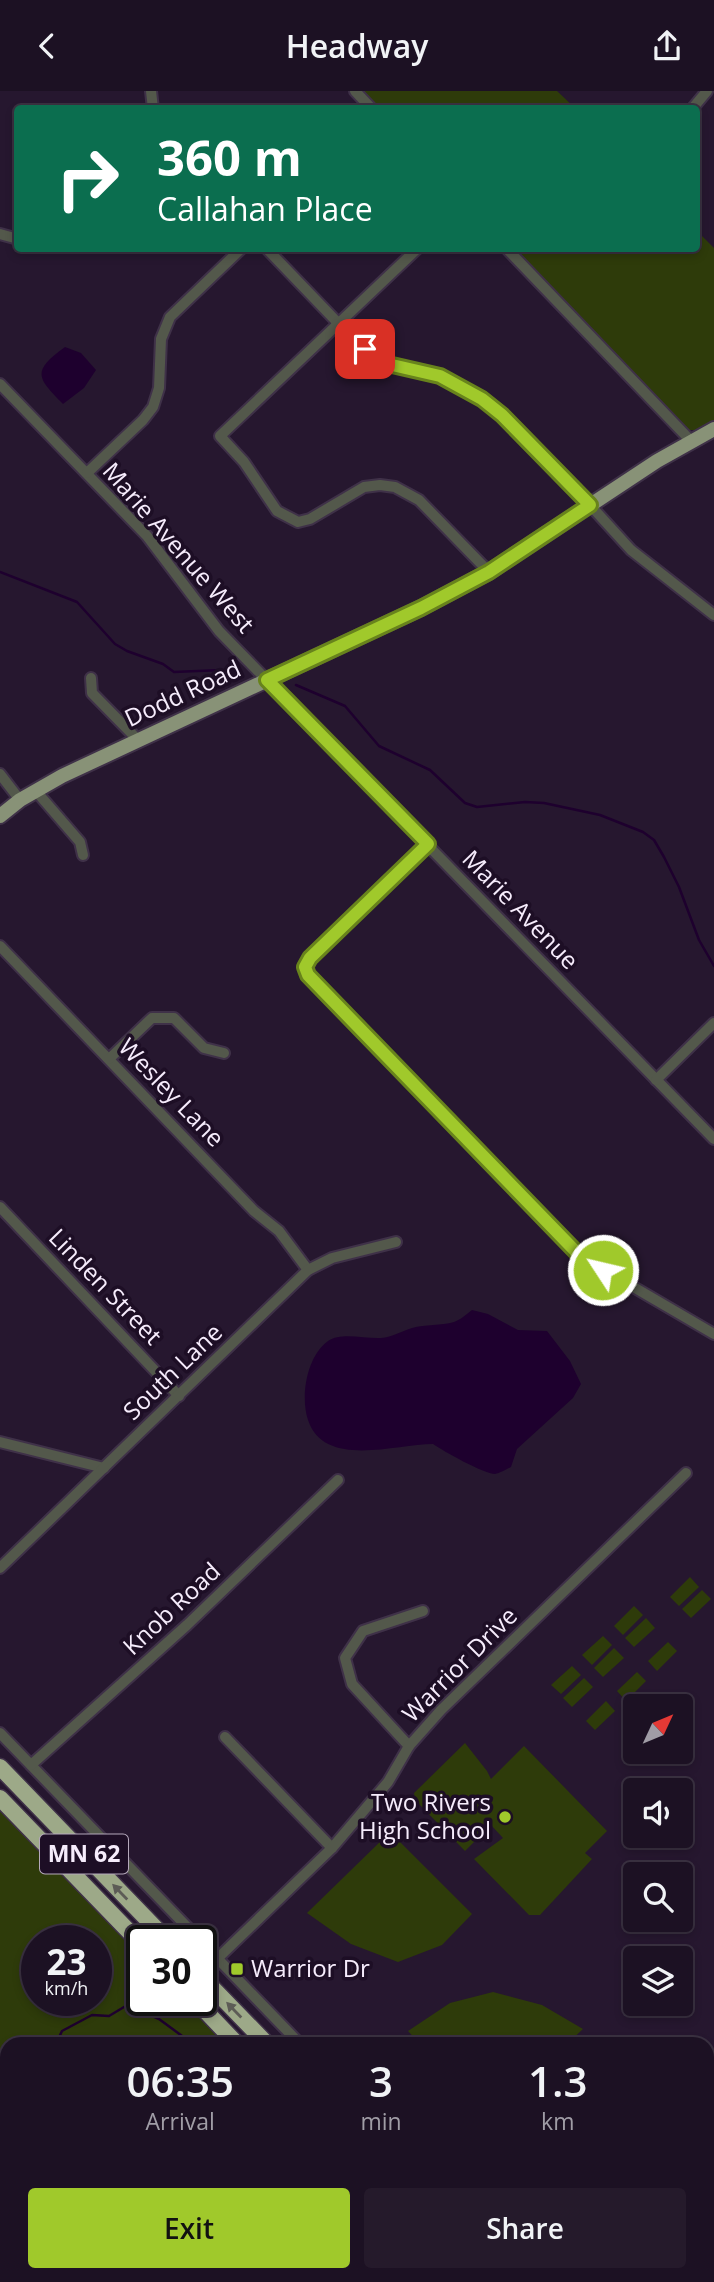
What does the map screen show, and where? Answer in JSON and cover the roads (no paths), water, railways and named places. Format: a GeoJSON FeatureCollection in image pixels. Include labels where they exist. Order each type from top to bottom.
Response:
{"type":"FeatureCollection","features":[{"type":"Feature","properties":{"kind":"highway","name":"MN 62"},"geometry":{"type":"LineString","coordinates":[[0,1767],[153,1925]]}},
{"type":"Feature","properties":{"kind":"highway","name":"MN 62"},"geometry":{"type":"LineString","coordinates":[[0,1798],[126,1928]]}},
{"type":"Feature","properties":{"kind":"highway"},"geometry":{"type":"LineString","coordinates":[[217,1992],[260,2037]]}},
{"type":"Feature","properties":{"kind":"highway"},"geometry":{"type":"LineString","coordinates":[[210,2016],[230,2037]]}},
{"type":"Feature","properties":{"kind":"main road","name":"Dodd Road"},"geometry":{"type":"LineString","coordinates":[[0,816],[20,800],[62,776],[421,608],[489,572],[590,505],[714,429]]}},
{"type":"Feature","properties":{"kind":"street"},"geometry":{"type":"LineString","coordinates":[[355,91],[368,105]]}},
{"type":"Feature","properties":{"kind":"street"},"geometry":{"type":"LineString","coordinates":[[695,105],[707,91]]}},
{"type":"Feature","properties":{"kind":"street"},"geometry":{"type":"LineString","coordinates":[[87,473],[143,420],[153,407],[159,388],[161,339],[170,317],[239,252]]}},
{"type":"Feature","properties":{"kind":"street"},"geometry":{"type":"LineString","coordinates":[[270,252],[379,362],[440,376],[482,399],[502,415],[631,549],[714,615]]}},
{"type":"Feature","properties":{"kind":"street"},"geometry":{"type":"LineString","coordinates":[[414,252],[220,436],[244,462],[277,510],[298,521],[310,520],[363,487],[395,487],[419,499],[489,572]]}},
{"type":"Feature","properties":{"kind":"street"},"geometry":{"type":"LineString","coordinates":[[510,252],[691,441]]}},
{"type":"Feature","properties":{"kind":"street","name":"Marie Avenue West"},"geometry":{"type":"LineString","coordinates":[[0,384],[147,536],[219,631],[267,680]]}},
{"type":"Feature","properties":{"kind":"street"},"geometry":{"type":"LineString","coordinates":[[91,678],[92,693],[138,740]]}},
{"type":"Feature","properties":{"kind":"street","name":"Marie Avenue"},"geometry":{"type":"LineString","coordinates":[[267,680],[714,1139]]}},
{"type":"Feature","properties":{"kind":"street"},"geometry":{"type":"LineString","coordinates":[[0,774],[20,800]]}},
{"type":"Feature","properties":{"kind":"street"},"geometry":{"type":"LineString","coordinates":[[36,791],[80,842],[83,856]]}},
{"type":"Feature","properties":{"kind":"street"},"geometry":{"type":"LineString","coordinates":[[428,844],[310,958],[305,967],[308,975],[582,1258],[714,1334]]}},
{"type":"Feature","properties":{"kind":"street","name":"Wesley Lane"},"geometry":{"type":"LineString","coordinates":[[0,946],[254,1211],[279,1231],[308,1270]]}},
{"type":"Feature","properties":{"kind":"street"},"geometry":{"type":"LineString","coordinates":[[109,1059],[152,1018],[174,1019],[204,1048],[224,1053]]}},
{"type":"Feature","properties":{"kind":"street"},"geometry":{"type":"LineString","coordinates":[[656,1080],[714,1023]]}},
{"type":"Feature","properties":{"kind":"street","name":"Linden Street"},"geometry":{"type":"LineString","coordinates":[[0,1207],[179,1396]]}},
{"type":"Feature","properties":{"kind":"street","name":"South Lane"},"geometry":{"type":"LineString","coordinates":[[0,1568],[308,1270],[332,1258],[396,1242]]}},
{"type":"Feature","properties":{"kind":"street"},"geometry":{"type":"LineString","coordinates":[[0,1442],[104,1468]]}},
{"type":"Feature","properties":{"kind":"street","name":"Warrior Drive"},"geometry":{"type":"LineString","coordinates":[[218,1958],[332,1848],[388,1782],[409,1746],[441,1710],[686,1473]]}},
{"type":"Feature","properties":{"kind":"street","name":"Knob Road"},"geometry":{"type":"LineString","coordinates":[[31,1765],[187,1625],[338,1480]]}},
{"type":"Feature","properties":{"kind":"street"},"geometry":{"type":"LineString","coordinates":[[409,1746],[352,1684],[345,1658],[363,1631],[423,1611]]}},
{"type":"Feature","properties":{"kind":"street"},"geometry":{"type":"LineString","coordinates":[[0,1733],[293,2037]]}},
{"type":"Feature","properties":{"kind":"street"},"geometry":{"type":"LineString","coordinates":[[225,1737],[332,1848]]}},
{"type":"Feature","properties":{"kind":"waterway"},"geometry":{"type":"LineString","coordinates":[[0,572],[77,602],[115,644],[163,664],[174,672],[221,670]]}},
{"type":"Feature","properties":{"kind":"waterway"},"geometry":{"type":"LineString","coordinates":[[296,685],[345,706],[379,746],[430,770],[465,803],[477,807],[525,802],[544,803],[600,815],[643,832],[654,840],[664,857],[679,887],[699,940],[714,966]]}},
{"type":"Feature","properties":{"kind":"waterway"},"geometry":{"type":"LineString","coordinates":[[59,2037],[62,2031],[92,2015],[109,2016],[131,2006],[159,2019],[183,2037]]}},
{"type":"Feature","properties":{"kind":"place","name":"Two Rivers High School"},"geometry":{"type":"Point","coordinates":[505,1817]}},
{"type":"Feature","properties":{"kind":"place","name":"Warrior Dr"},"geometry":{"type":"Point","coordinates":[237,1969]}}]}
